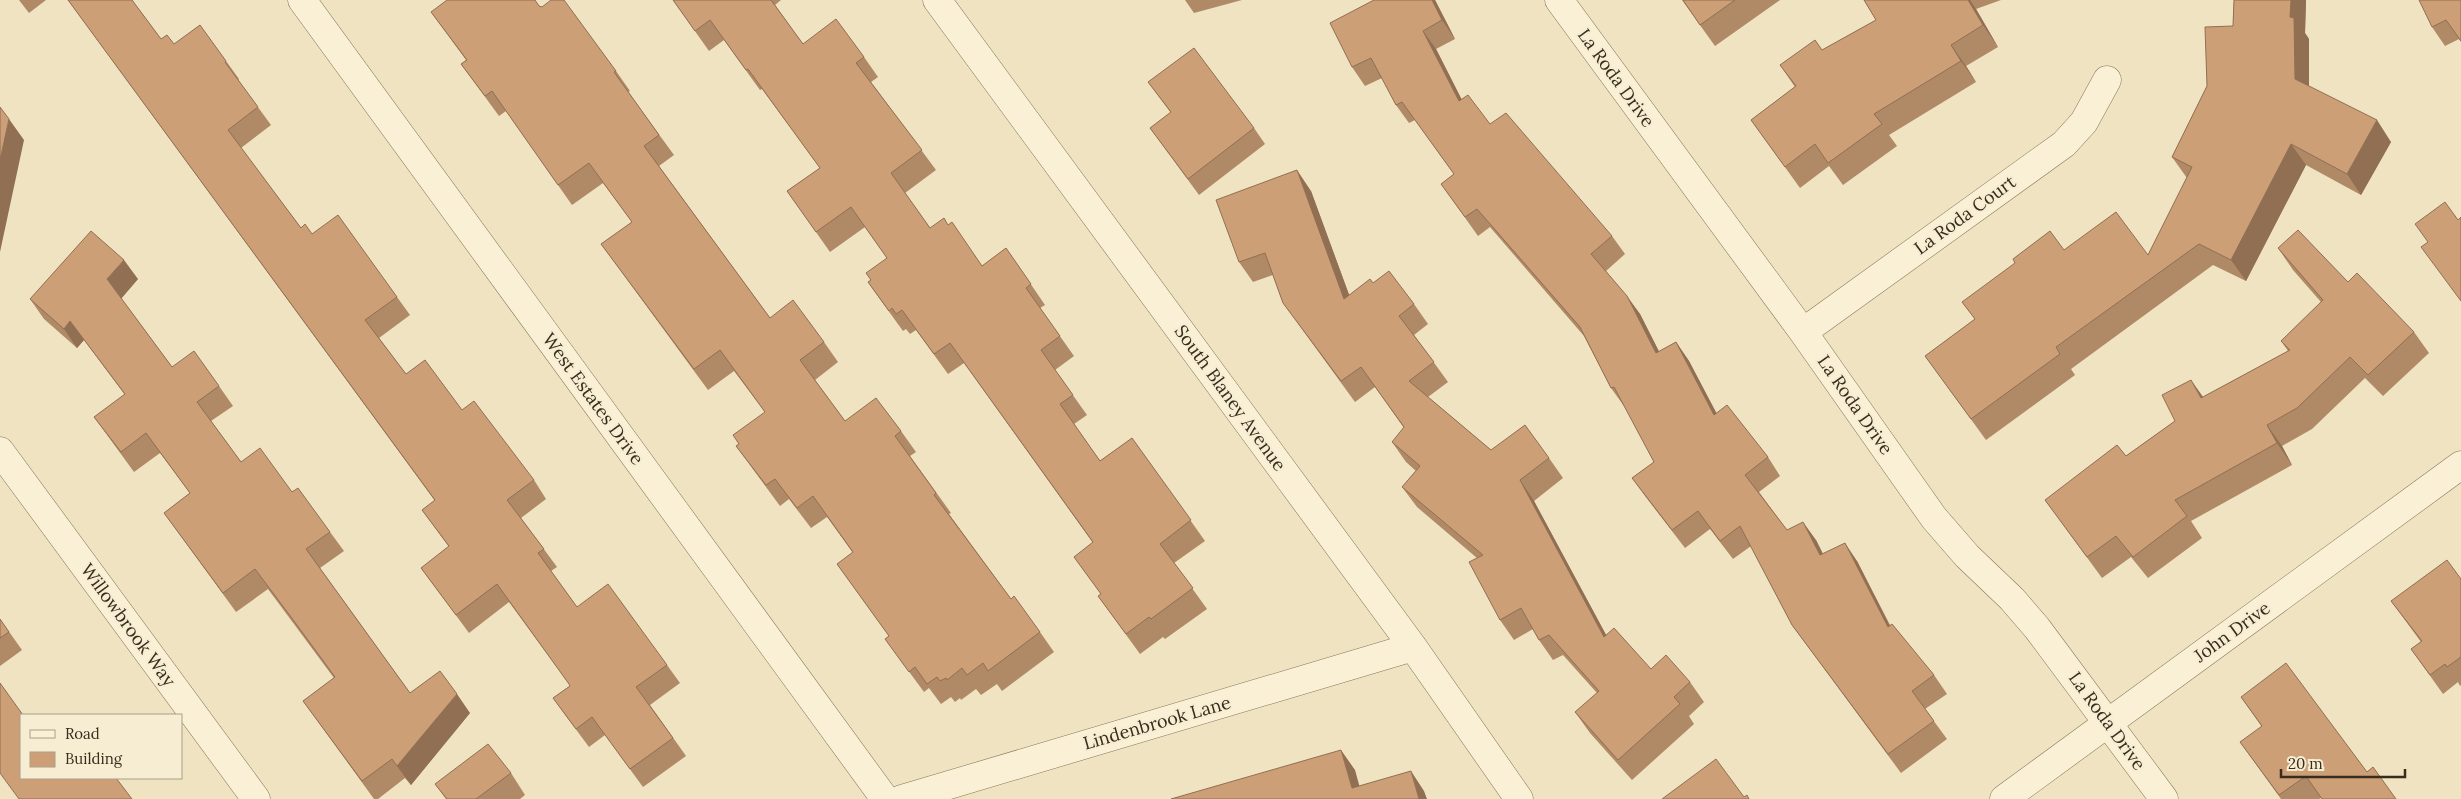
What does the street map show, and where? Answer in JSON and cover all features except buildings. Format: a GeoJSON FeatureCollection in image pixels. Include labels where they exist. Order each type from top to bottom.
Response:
{"type":"FeatureCollection","features":[{"type":"Feature","properties":{"kind":"street","name":"West Estates Drive"},"geometry":{"type":"LineString","coordinates":[[302,0],[885,799]]}},
{"type":"Feature","properties":{"kind":"street","name":"South Blaney Avenue"},"geometry":{"type":"LineString","coordinates":[[937,0],[1413,647],[1519,799]]}},
{"type":"Feature","properties":{"kind":"street","name":"La Roda Drive"},"geometry":{"type":"LineString","coordinates":[[1559,0],[1803,332],[1934,518],[1967,556],[2012,600],[2037,628],[2164,799]]}},
{"type":"Feature","properties":{"kind":"street","name":"La Roda Court"},"geometry":{"type":"LineString","coordinates":[[1803,332],[2064,144],[2084,122],[2107,80]]}},
{"type":"Feature","properties":{"kind":"street","name":"Willowbrook Way"},"geometry":{"type":"LineString","coordinates":[[0,451],[256,799]]}},
{"type":"Feature","properties":{"kind":"street","name":"John Drive"},"geometry":{"type":"LineString","coordinates":[[2004,799],[2461,465]]}},
{"type":"Feature","properties":{"kind":"street","name":"Lindenbrook Lane"},"geometry":{"type":"LineString","coordinates":[[902,799],[1413,647]]}}]}
